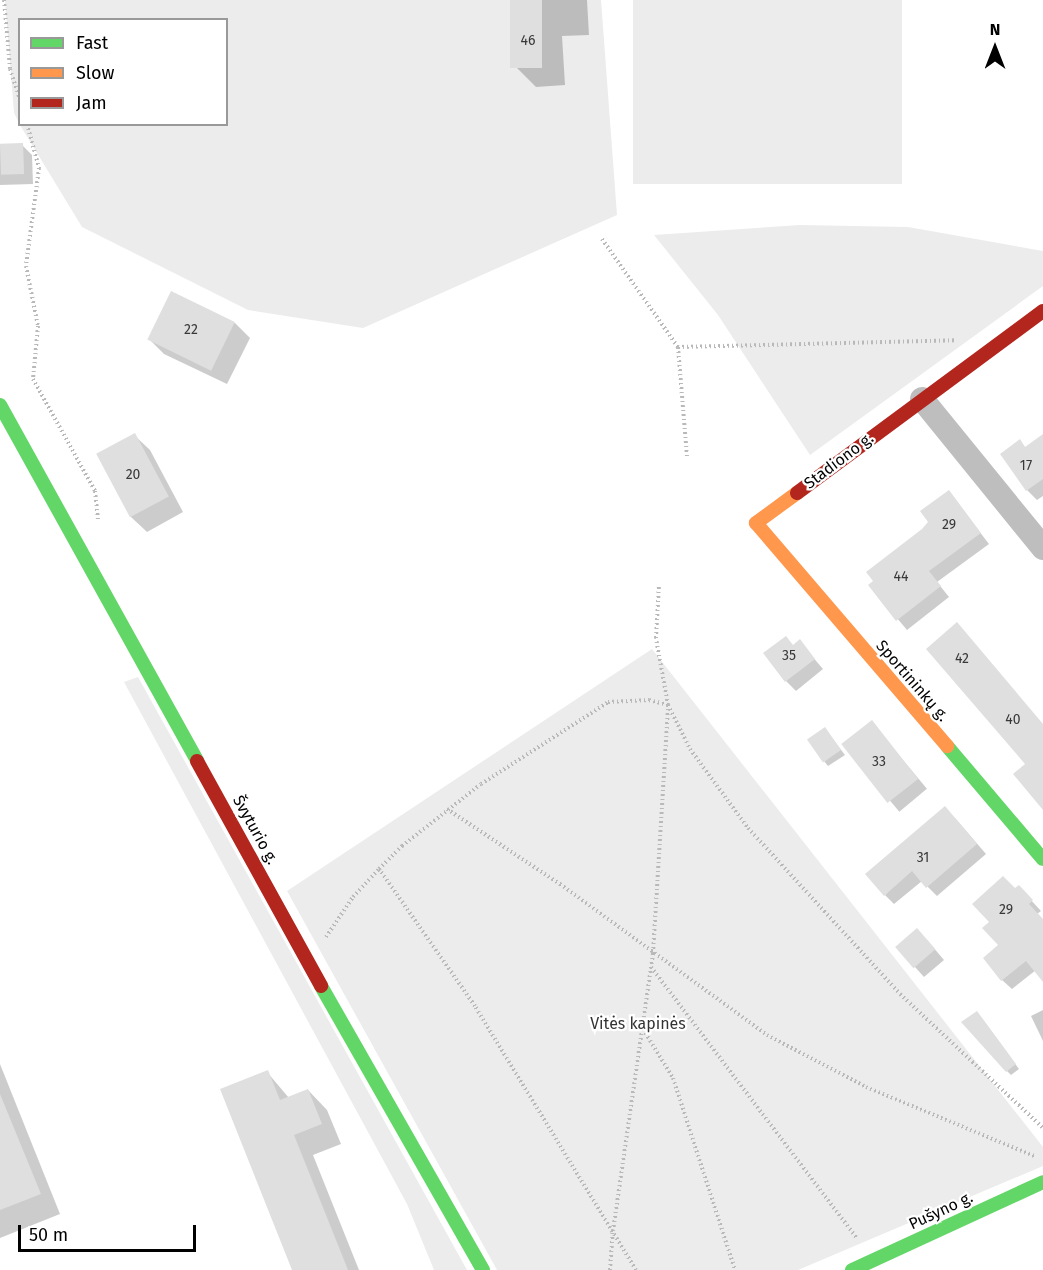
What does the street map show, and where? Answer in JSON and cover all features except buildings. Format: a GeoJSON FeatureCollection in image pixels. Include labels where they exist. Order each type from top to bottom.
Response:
{"type":"FeatureCollection","features":[{"type":"Feature","properties":{"kind":"street","name":"Stadiono g."},"geometry":{"type":"LineString","coordinates":[[756,524],[1043,311]]}},
{"type":"Feature","properties":{"kind":"street"},"geometry":{"type":"LineString","coordinates":[[922,399],[1043,548]]}},
{"type":"Feature","properties":{"kind":"street","name":"Švyturio g."},"geometry":{"type":"LineString","coordinates":[[0,405],[308,962],[483,1270]]}},
{"type":"Feature","properties":{"kind":"street","name":"Sportininkų g."},"geometry":{"type":"LineString","coordinates":[[756,524],[1043,859]]}},
{"type":"Feature","properties":{"kind":"street","name":"Pušyno g."},"geometry":{"type":"LineString","coordinates":[[869,1267],[1043,1182]]}},
{"type":"Feature","properties":{"kind":"path"},"geometry":{"type":"LineString","coordinates":[[4,0],[10,69],[18,94]]}},
{"type":"Feature","properties":{"kind":"path"},"geometry":{"type":"LineString","coordinates":[[28,126],[39,168],[26,266],[38,326],[33,380],[95,491],[99,526]]}},
{"type":"Feature","properties":{"kind":"path"},"geometry":{"type":"LineString","coordinates":[[602,239],[678,347],[687,457]]}},
{"type":"Feature","properties":{"kind":"path"},"geometry":{"type":"LineString","coordinates":[[678,347],[1004,339]]}},
{"type":"Feature","properties":{"kind":"path"},"geometry":{"type":"LineString","coordinates":[[610,1270],[613,1231],[653,953],[668,705],[656,638],[659,585]]}},
{"type":"Feature","properties":{"kind":"path"},"geometry":{"type":"LineString","coordinates":[[308,962],[353,897],[402,846],[447,809],[608,702],[649,700],[668,705],[690,749],[748,828],[900,994],[1043,1128]]}},
{"type":"Feature","properties":{"kind":"path"},"geometry":{"type":"LineString","coordinates":[[447,809],[561,884],[767,1035],[846,1077],[1043,1160]]}},
{"type":"Feature","properties":{"kind":"path"},"geometry":{"type":"LineString","coordinates":[[379,869],[475,1006],[636,1270]]}},
{"type":"Feature","properties":{"kind":"path"},"geometry":{"type":"LineString","coordinates":[[651,967],[869,1267]]}},
{"type":"Feature","properties":{"kind":"path"},"geometry":{"type":"LineString","coordinates":[[642,1029],[673,1078],[735,1270]]}},
{"type":"Feature","properties":{"kind":"green space"},"geometry":{"type":"Polygon","coordinates":[[[5,0],[601,0],[617,215],[363,328],[248,310],[82,227],[21,126],[228,126],[228,18],[18,18],[18,121],[14,113],[5,0]]]}},
{"type":"Feature","properties":{"kind":"green space"},"geometry":{"type":"Polygon","coordinates":[[[633,0],[902,0],[902,184],[633,184],[633,0]]]}},
{"type":"Feature","properties":{"kind":"green space"},"geometry":{"type":"Polygon","coordinates":[[[800,225],[908,227],[1043,251],[1043,286],[810,455],[718,315],[654,235],[800,225]]]}},
{"type":"Feature","properties":{"kind":"green space","name":"Vitės kapinės"},"geometry":{"type":"Polygon","coordinates":[[[652,649],[1043,1147],[1043,1166],[798,1270],[497,1270],[287,891],[652,649]]]}},
{"type":"Feature","properties":{"kind":"green space"},"geometry":{"type":"Polygon","coordinates":[[[138,677],[467,1270],[434,1270],[407,1204],[124,682],[138,677]]]}},
{"type":"Feature","properties":{"kind":"traffic: fast"},"geometry":{"type":"LineString","coordinates":[[0,405],[197,761]]}},
{"type":"Feature","properties":{"kind":"traffic: fast"},"geometry":{"type":"LineString","coordinates":[[947,746],[1043,859]]}},
{"type":"Feature","properties":{"kind":"traffic: fast"},"geometry":{"type":"LineString","coordinates":[[321,986],[483,1270]]}},
{"type":"Feature","properties":{"kind":"traffic: fast"},"geometry":{"type":"LineString","coordinates":[[852,1270],[1043,1182]]}},
{"type":"Feature","properties":{"kind":"traffic: slow"},"geometry":{"type":"LineString","coordinates":[[797,493],[756,523],[947,746]]}},
{"type":"Feature","properties":{"kind":"traffic: jam"},"geometry":{"type":"LineString","coordinates":[[797,493],[1043,311]]}},
{"type":"Feature","properties":{"kind":"traffic: jam"},"geometry":{"type":"LineString","coordinates":[[197,761],[321,986]]}}]}
